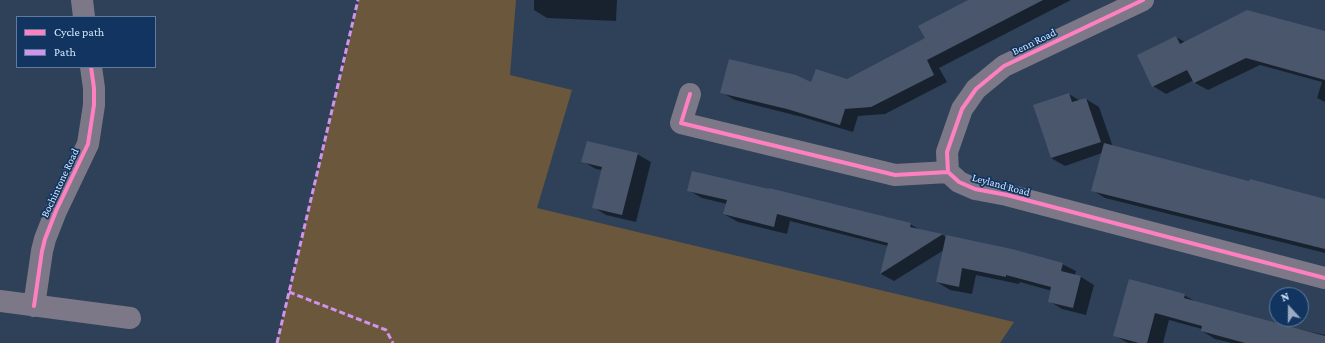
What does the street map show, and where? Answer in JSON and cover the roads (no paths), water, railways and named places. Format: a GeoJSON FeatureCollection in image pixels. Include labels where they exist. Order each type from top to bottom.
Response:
{"type":"FeatureCollection","features":[{"type":"Feature","properties":{"kind":"street"},"geometry":{"type":"LineString","coordinates":[[82,0],[84,16]]}},
{"type":"Feature","properties":{"kind":"street","name":"Benn Road"},"geometry":{"type":"LineString","coordinates":[[948,172],[947,152],[962,109],[976,89],[1004,66],[1143,0]]}},
{"type":"Feature","properties":{"kind":"street","name":"Bochintone Road"},"geometry":{"type":"LineString","coordinates":[[34,306],[45,239],[56,211],[88,144],[94,96],[91,68]]}},
{"type":"Feature","properties":{"kind":"street"},"geometry":{"type":"LineString","coordinates":[[690,94],[681,123],[895,175],[948,172]]}},
{"type":"Feature","properties":{"kind":"street","name":"Leyland Road"},"geometry":{"type":"LineString","coordinates":[[948,172],[959,182],[975,189],[1325,278]]}},
{"type":"Feature","properties":{"kind":"street"},"geometry":{"type":"LineString","coordinates":[[0,301],[130,318]]}}]}
